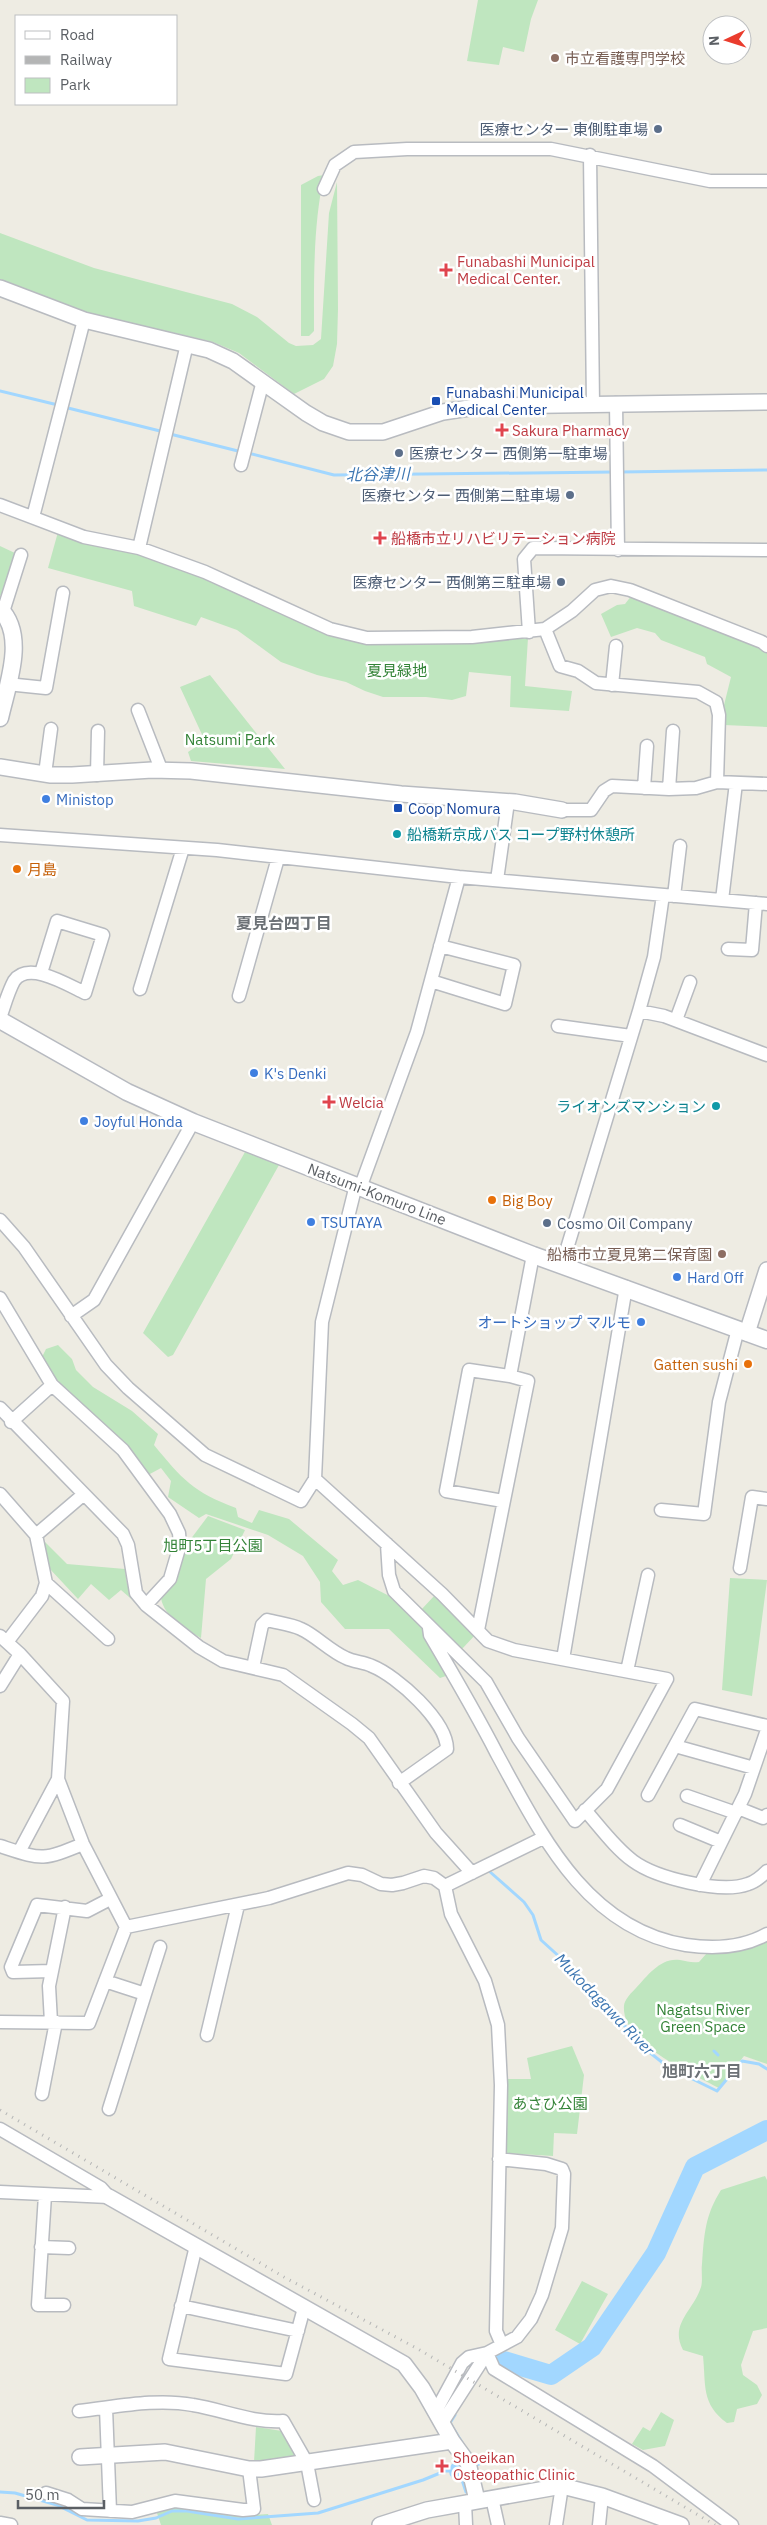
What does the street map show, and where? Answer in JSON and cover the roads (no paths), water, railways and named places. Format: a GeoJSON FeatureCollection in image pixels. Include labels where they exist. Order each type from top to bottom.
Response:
{"type":"FeatureCollection","features":[{"type":"Feature","properties":{"kind":"main road"},"geometry":{"type":"LineString","coordinates":[[0,718],[14,642],[12,628],[2,610]]}},
{"type":"Feature","properties":{"kind":"main road","name":"Natsumi-Komuro Line"},"geometry":{"type":"LineString","coordinates":[[0,1019],[120,1088],[194,1122],[533,1254],[767,1340]]}},
{"type":"Feature","properties":{"kind":"street"},"geometry":{"type":"LineString","coordinates":[[324,189],[335,165],[354,152],[407,149],[552,149],[590,155],[710,181],[767,181]]}},
{"type":"Feature","properties":{"kind":"street"},"geometry":{"type":"LineString","coordinates":[[590,155],[593,404]]}},
{"type":"Feature","properties":{"kind":"street"},"geometry":{"type":"LineString","coordinates":[[0,288],[84,320],[209,350],[233,361],[323,423],[349,432],[366,433],[397,428],[430,416],[463,408],[616,403],[767,402]]}},
{"type":"Feature","properties":{"kind":"street"},"geometry":{"type":"LineString","coordinates":[[33,517],[84,320]]}},
{"type":"Feature","properties":{"kind":"street"},"geometry":{"type":"LineString","coordinates":[[139,548],[187,344]]}},
{"type":"Feature","properties":{"kind":"street"},"geometry":{"type":"LineString","coordinates":[[243,456],[263,381]]}},
{"type":"Feature","properties":{"kind":"street"},"geometry":{"type":"LineString","coordinates":[[616,403],[618,550]]}},
{"type":"Feature","properties":{"kind":"street"},"geometry":{"type":"LineString","coordinates":[[0,505],[84,538],[139,548],[205,572],[330,629],[367,638],[472,637],[545,629],[572,611],[595,590],[611,586],[630,590],[762,642],[767,646]]}},
{"type":"Feature","properties":{"kind":"street"},"geometry":{"type":"LineString","coordinates":[[529,632],[524,559],[533,548],[767,550]]}},
{"type":"Feature","properties":{"kind":"street"},"geometry":{"type":"LineString","coordinates":[[2,610],[21,555]]}},
{"type":"Feature","properties":{"kind":"street"},"geometry":{"type":"LineString","coordinates":[[7,684],[46,688],[63,593]]}},
{"type":"Feature","properties":{"kind":"street"},"geometry":{"type":"LineString","coordinates":[[545,629],[560,666],[578,671],[596,682],[698,692],[716,702],[719,715],[717,782]]}},
{"type":"Feature","properties":{"kind":"street"},"geometry":{"type":"LineString","coordinates":[[612,685],[616,646]]}},
{"type":"Feature","properties":{"kind":"street"},"geometry":{"type":"LineString","coordinates":[[138,710],[161,769]]}},
{"type":"Feature","properties":{"kind":"street"},"geometry":{"type":"LineString","coordinates":[[46,774],[51,729]]}},
{"type":"Feature","properties":{"kind":"street"},"geometry":{"type":"LineString","coordinates":[[97,775],[98,731]]}},
{"type":"Feature","properties":{"kind":"street"},"geometry":{"type":"LineString","coordinates":[[669,789],[673,731]]}},
{"type":"Feature","properties":{"kind":"street"},"geometry":{"type":"LineString","coordinates":[[644,788],[647,746]]}},
{"type":"Feature","properties":{"kind":"street"},"geometry":{"type":"LineString","coordinates":[[0,767],[46,774],[97,775],[161,769],[401,794],[508,802],[562,810],[591,810],[604,791],[612,786],[669,789],[696,788],[717,782],[767,784]]}},
{"type":"Feature","properties":{"kind":"street"},"geometry":{"type":"LineString","coordinates":[[722,900],[736,782]]}},
{"type":"Feature","properties":{"kind":"street"},"geometry":{"type":"LineString","coordinates":[[498,880],[508,802]]}},
{"type":"Feature","properties":{"kind":"street"},"geometry":{"type":"LineString","coordinates":[[0,835],[184,848],[459,877],[761,904],[752,950],[728,948]]}},
{"type":"Feature","properties":{"kind":"street"},"geometry":{"type":"LineString","coordinates":[[562,1264],[639,1011],[680,846]]}},
{"type":"Feature","properties":{"kind":"street"},"geometry":{"type":"LineString","coordinates":[[140,989],[184,848]]}},
{"type":"Feature","properties":{"kind":"street"},"geometry":{"type":"LineString","coordinates":[[239,996],[278,858]]}},
{"type":"Feature","properties":{"kind":"street"},"geometry":{"type":"LineString","coordinates":[[0,1220],[24,1247],[106,1366],[174,1430],[205,1455],[301,1501],[315,1479],[322,1322],[354,1193],[359,1187],[382,1133],[410,1056],[459,877]]}},
{"type":"Feature","properties":{"kind":"street"},"geometry":{"type":"LineString","coordinates":[[0,1019],[15,980],[26,973],[41,973],[85,993],[103,935],[57,921],[41,973]]}},
{"type":"Feature","properties":{"kind":"street"},"geometry":{"type":"LineString","coordinates":[[431,981],[505,1004],[514,965],[440,946]]}},
{"type":"Feature","properties":{"kind":"street"},"geometry":{"type":"LineString","coordinates":[[676,1020],[690,982]]}},
{"type":"Feature","properties":{"kind":"street"},"geometry":{"type":"LineString","coordinates":[[639,1011],[676,1020],[767,1055]]}},
{"type":"Feature","properties":{"kind":"street"},"geometry":{"type":"LineString","coordinates":[[558,1026],[631,1036]]}},
{"type":"Feature","properties":{"kind":"street"},"geometry":{"type":"LineString","coordinates":[[71,1316],[94,1300],[194,1122]]}},
{"type":"Feature","properties":{"kind":"street"},"geometry":{"type":"LineString","coordinates":[[510,1376],[533,1254]]}},
{"type":"Feature","properties":{"kind":"street"},"geometry":{"type":"LineString","coordinates":[[661,1510],[704,1514],[719,1402],[743,1331],[767,1270]]}},
{"type":"Feature","properties":{"kind":"street"},"geometry":{"type":"LineString","coordinates":[[563,1659],[626,1287]]}},
{"type":"Feature","properties":{"kind":"street"},"geometry":{"type":"LineString","coordinates":[[0,1298],[52,1385],[124,1450],[156,1492],[179,1532],[180,1545],[170,1578],[146,1605]]}},
{"type":"Feature","properties":{"kind":"street"},"geometry":{"type":"LineString","coordinates":[[478,1630],[528,1381],[510,1376],[468,1370],[446,1491],[503,1501]]}},
{"type":"Feature","properties":{"kind":"street"},"geometry":{"type":"LineString","coordinates":[[11,1422],[52,1385]]}},
{"type":"Feature","properties":{"kind":"street"},"geometry":{"type":"LineString","coordinates":[[0,1408],[11,1422],[123,1534],[128,1545],[136,1593],[146,1605],[199,1647],[223,1661],[283,1675],[352,1724],[369,1738],[436,1834],[472,1873]]}},
{"type":"Feature","properties":{"kind":"street"},"geometry":{"type":"LineString","coordinates":[[315,1479],[387,1544],[488,1641],[514,1650],[667,1678],[607,1789],[575,1821],[518,1738],[486,1682],[394,1591],[389,1575],[387,1544]]}},
{"type":"Feature","properties":{"kind":"street"},"geometry":{"type":"LineString","coordinates":[[0,1494],[36,1535],[46,1583],[42,1596],[4,1639],[63,1701],[58,1779],[82,1844],[126,1927]]}},
{"type":"Feature","properties":{"kind":"street"},"geometry":{"type":"LineString","coordinates":[[36,1535],[84,1494]]}},
{"type":"Feature","properties":{"kind":"street"},"geometry":{"type":"LineString","coordinates":[[740,1568],[752,1497],[767,1499]]}},
{"type":"Feature","properties":{"kind":"street"},"geometry":{"type":"LineString","coordinates":[[627,1671],[648,1576]]}},
{"type":"Feature","properties":{"kind":"street"},"geometry":{"type":"LineString","coordinates":[[46,1583],[108,1639]]}},
{"type":"Feature","properties":{"kind":"street"},"geometry":{"type":"LineString","coordinates":[[253,1667],[262,1625],[267,1620],[302,1629],[321,1644],[348,1659],[373,1666],[397,1681],[421,1702],[447,1738],[447,1749],[399,1783]]}},
{"type":"Feature","properties":{"kind":"street"},"geometry":{"type":"LineString","coordinates":[[428,1623],[430,1635],[461,1687],[543,1838],[589,1894],[608,1913],[634,1929],[662,1941],[710,1948],[756,1940],[767,1934]]}},
{"type":"Feature","properties":{"kind":"street"},"geometry":{"type":"LineString","coordinates":[[0,1686],[20,1654]]}},
{"type":"Feature","properties":{"kind":"street"},"geometry":{"type":"LineString","coordinates":[[648,1795],[695,1709],[767,1726]]}},
{"type":"Feature","properties":{"kind":"street"},"geometry":{"type":"LineString","coordinates":[[700,1885],[737,1810],[767,1730]]}},
{"type":"Feature","properties":{"kind":"street"},"geometry":{"type":"LineString","coordinates":[[675,1746],[754,1768]]}},
{"type":"Feature","properties":{"kind":"street"},"geometry":{"type":"LineString","coordinates":[[19,1852],[58,1779]]}},
{"type":"Feature","properties":{"kind":"street"},"geometry":{"type":"LineString","coordinates":[[687,1796],[763,1818],[767,1815]]}},
{"type":"Feature","properties":{"kind":"street"},"geometry":{"type":"LineString","coordinates":[[585,1810],[634,1862],[675,1880],[700,1885],[735,1886],[748,1884],[767,1871]]}},
{"type":"Feature","properties":{"kind":"street"},"geometry":{"type":"LineString","coordinates":[[680,1825],[721,1842]]}},
{"type":"Feature","properties":{"kind":"street"},"geometry":{"type":"LineString","coordinates":[[445,1886],[543,1838]]}},
{"type":"Feature","properties":{"kind":"street"},"geometry":{"type":"LineString","coordinates":[[0,1846],[35,1858],[48,1858],[82,1844]]}},
{"type":"Feature","properties":{"kind":"street"},"geometry":{"type":"LineString","coordinates":[[126,1927],[269,1898],[348,1873],[362,1875],[381,1884],[403,1883],[424,1876],[434,1878],[445,1886],[454,1922],[485,1982],[498,2025],[501,2085],[496,2331],[502,2345]]}},
{"type":"Feature","properties":{"kind":"street"},"geometry":{"type":"LineString","coordinates":[[52,1971],[13,1972],[11,1967],[37,1905],[87,1911],[110,1899]]}},
{"type":"Feature","properties":{"kind":"street"},"geometry":{"type":"LineString","coordinates":[[207,2034],[238,1905]]}},
{"type":"Feature","properties":{"kind":"street"},"geometry":{"type":"LineString","coordinates":[[42,2094],[54,2022],[49,1986],[65,1907]]}},
{"type":"Feature","properties":{"kind":"street"},"geometry":{"type":"LineString","coordinates":[[0,2022],[89,2023],[126,1927]]}},
{"type":"Feature","properties":{"kind":"street"},"geometry":{"type":"LineString","coordinates":[[109,2109],[160,1947]]}},
{"type":"Feature","properties":{"kind":"street"},"geometry":{"type":"LineString","coordinates":[[105,1982],[145,1994]]}},
{"type":"Feature","properties":{"kind":"street"},"geometry":{"type":"LineString","coordinates":[[0,2130],[101,2188],[109,2197],[404,2364],[468,2463],[471,2501],[466,2525]]}},
{"type":"Feature","properties":{"kind":"street"},"geometry":{"type":"LineString","coordinates":[[439,2417],[486,2353],[517,2337],[531,2319],[542,2295],[562,2228],[564,2174],[562,2169],[556,2166],[499,2159]]}},
{"type":"Feature","properties":{"kind":"street"},"geometry":{"type":"LineString","coordinates":[[0,2192],[109,2197]]}},
{"type":"Feature","properties":{"kind":"street"},"geometry":{"type":"LineString","coordinates":[[45,2195],[38,2305],[64,2305]]}},
{"type":"Feature","properties":{"kind":"street"},"geometry":{"type":"LineString","coordinates":[[196,2246],[169,2359],[286,2374],[304,2308]]}},
{"type":"Feature","properties":{"kind":"street"},"geometry":{"type":"LineString","coordinates":[[41,2248],[69,2248]]}},
{"type":"Feature","properties":{"kind":"street"},"geometry":{"type":"LineString","coordinates":[[181,2306],[298,2332]]}},
{"type":"Feature","properties":{"kind":"street"},"geometry":{"type":"LineString","coordinates":[[486,2353],[494,2369],[653,2466],[732,2525]]}},
{"type":"Feature","properties":{"kind":"street"},"geometry":{"type":"LineString","coordinates":[[79,2411],[164,2402],[193,2405],[265,2422],[283,2421],[307,2463],[314,2500]]}},
{"type":"Feature","properties":{"kind":"street"},"geometry":{"type":"LineString","coordinates":[[106,2408],[106,2455],[110,2511]]}},
{"type":"Feature","properties":{"kind":"street"},"geometry":{"type":"LineString","coordinates":[[80,2457],[165,2452],[249,2469],[307,2463],[452,2441]]}},
{"type":"Feature","properties":{"kind":"street"},"geometry":{"type":"LineString","coordinates":[[46,2494],[68,2500],[82,2509],[110,2511],[147,2510],[175,2501],[243,2510],[254,2509],[249,2469]]}},
{"type":"Feature","properties":{"kind":"street"},"geometry":{"type":"LineString","coordinates":[[556,2525],[562,2486]]}},
{"type":"Feature","properties":{"kind":"street"},"geometry":{"type":"LineString","coordinates":[[380,2525],[397,2522],[427,2510],[562,2486],[602,2496],[681,2525]]}},
{"type":"Feature","properties":{"kind":"street"},"geometry":{"type":"LineString","coordinates":[[599,2525],[602,2496]]}},
{"type":"Feature","properties":{"kind":"street"},"geometry":{"type":"LineString","coordinates":[[492,2498],[498,2525]]}},
{"type":"Feature","properties":{"kind":"street"},"geometry":{"type":"LineString","coordinates":[[0,2523],[11,2525]]}},
{"type":"Feature","properties":{"kind":"waterway","name":"北谷津川"},"geometry":{"type":"LineString","coordinates":[[0,391],[58,405]]}},
{"type":"Feature","properties":{"kind":"waterway","name":"北谷津川"},"geometry":{"type":"LineString","coordinates":[[64,407],[164,432]]}},
{"type":"Feature","properties":{"kind":"waterway","name":"北谷津川"},"geometry":{"type":"LineString","coordinates":[[170,434],[242,452]]}},
{"type":"Feature","properties":{"kind":"waterway","name":"北谷津川"},"geometry":{"type":"LineString","coordinates":[[248,453],[334,475],[614,472]]}},
{"type":"Feature","properties":{"kind":"waterway","name":"北谷津川"},"geometry":{"type":"LineString","coordinates":[[620,472],[767,470]]}},
{"type":"Feature","properties":{"kind":"waterway","name":"Mukodagawa River"},"geometry":{"type":"LineString","coordinates":[[489,1871],[524,1902],[533,1915],[541,1940],[563,1960],[585,1989],[626,2027],[639,2044],[668,2067],[717,2091],[742,2061],[759,2064],[767,2069]]}},
{"type":"Feature","properties":{"kind":"waterway"},"geometry":{"type":"LineString","coordinates":[[714,2051],[718,2055]]}},
{"type":"Feature","properties":{"kind":"waterway"},"geometry":{"type":"LineString","coordinates":[[504,2361],[551,2375],[592,2347],[656,2253],[695,2167],[767,2130]]}},
{"type":"Feature","properties":{"kind":"waterway"},"geometry":{"type":"LineString","coordinates":[[455,2415],[450,2423],[463,2444]]}},
{"type":"Feature","properties":{"kind":"waterway"},"geometry":{"type":"LineString","coordinates":[[471,2455],[479,2464],[474,2466]]}},
{"type":"Feature","properties":{"kind":"waterway"},"geometry":{"type":"LineString","coordinates":[[0,2492],[15,2493],[57,2505],[87,2520],[138,2521],[156,2518],[172,2511],[187,2511],[238,2519],[318,2513],[423,2480],[445,2471],[459,2471],[466,2492]]}},
{"type":"Feature","properties":{"kind":"railway"},"geometry":{"type":"LineString","coordinates":[[0,2110],[284,2277],[418,2349],[715,2525]]}},
{"type":"Feature","properties":{"kind":"place","name":"市立看護専門学校"},"geometry":{"type":"Point","coordinates":[555,58]}},
{"type":"Feature","properties":{"kind":"place","name":"医療センター 東側駐車場"},"geometry":{"type":"Point","coordinates":[658,129]}},
{"type":"Feature","properties":{"kind":"place","name":"Funabashi Municipal Medical Center."},"geometry":{"type":"Point","coordinates":[446,270]}},
{"type":"Feature","properties":{"kind":"place","name":"Funabashi Municipal Medical Center"},"geometry":{"type":"Point","coordinates":[436,401]}},
{"type":"Feature","properties":{"kind":"place","name":"Sakura Pharmacy"},"geometry":{"type":"Point","coordinates":[502,430]}},
{"type":"Feature","properties":{"kind":"place","name":"医療センター 西側第一駐車場"},"geometry":{"type":"Point","coordinates":[399,453]}},
{"type":"Feature","properties":{"kind":"place","name":"医療センター 西側第二駐車場"},"geometry":{"type":"Point","coordinates":[570,495]}},
{"type":"Feature","properties":{"kind":"place","name":"船橋市立リハビリテーション病院"},"geometry":{"type":"Point","coordinates":[380,538]}},
{"type":"Feature","properties":{"kind":"place","name":"医療センター 西側第三駐車場"},"geometry":{"type":"Point","coordinates":[561,582]}},
{"type":"Feature","properties":{"kind":"place","name":"Ministop"},"geometry":{"type":"Point","coordinates":[46,799]}},
{"type":"Feature","properties":{"kind":"place","name":"Coop Nomura"},"geometry":{"type":"Point","coordinates":[398,808]}},
{"type":"Feature","properties":{"kind":"place","name":"船橋新京成バス コープ野村休憩所"},"geometry":{"type":"Point","coordinates":[397,834]}},
{"type":"Feature","properties":{"kind":"place","name":"月島"},"geometry":{"type":"Point","coordinates":[17,869]}},
{"type":"Feature","properties":{"kind":"place","name":"K's Denki"},"geometry":{"type":"Point","coordinates":[254,1073]}},
{"type":"Feature","properties":{"kind":"place","name":"Welcia"},"geometry":{"type":"Point","coordinates":[329,1102]}},
{"type":"Feature","properties":{"kind":"place","name":"ライオンズマンション"},"geometry":{"type":"Point","coordinates":[716,1106]}},
{"type":"Feature","properties":{"kind":"place","name":"Joyful Honda"},"geometry":{"type":"Point","coordinates":[84,1121]}},
{"type":"Feature","properties":{"kind":"place","name":"Big Boy"},"geometry":{"type":"Point","coordinates":[492,1200]}},
{"type":"Feature","properties":{"kind":"place","name":"TSUTAYA"},"geometry":{"type":"Point","coordinates":[311,1222]}},
{"type":"Feature","properties":{"kind":"place","name":"Cosmo Oil Company"},"geometry":{"type":"Point","coordinates":[547,1223]}},
{"type":"Feature","properties":{"kind":"place","name":"船橋市立夏見第二保育園"},"geometry":{"type":"Point","coordinates":[722,1254]}},
{"type":"Feature","properties":{"kind":"place","name":"Hard Off"},"geometry":{"type":"Point","coordinates":[677,1277]}},
{"type":"Feature","properties":{"kind":"place","name":"オートショップ マルモ"},"geometry":{"type":"Point","coordinates":[641,1322]}},
{"type":"Feature","properties":{"kind":"place","name":"Gatten sushi"},"geometry":{"type":"Point","coordinates":[748,1364]}},
{"type":"Feature","properties":{"kind":"place","name":"Shoeikan Osteopathic Clinic"},"geometry":{"type":"Point","coordinates":[442,2466]}},
{"type":"Feature","properties":{"kind":"district","name":"夏見台四丁目"},"geometry":{"type":"Point","coordinates":[284,923]}},
{"type":"Feature","properties":{"kind":"district","name":"旭町六丁目"},"geometry":{"type":"Point","coordinates":[702,2071]}},
{"type":"Feature","properties":{"kind":"park label","name":"夏見緑地"},"geometry":{"type":"Point","coordinates":[397,670]}},
{"type":"Feature","properties":{"kind":"park label","name":"Natsumi Park"},"geometry":{"type":"Point","coordinates":[230,739]}},
{"type":"Feature","properties":{"kind":"park label","name":"旭町5丁目公園"},"geometry":{"type":"Point","coordinates":[213,1545]}},
{"type":"Feature","properties":{"kind":"park label","name":"Nagatsu River Green Space"},"geometry":{"type":"Point","coordinates":[703,2018]}},
{"type":"Feature","properties":{"kind":"park label","name":"あさひ公園"},"geometry":{"type":"Point","coordinates":[550,2103]}}]}
